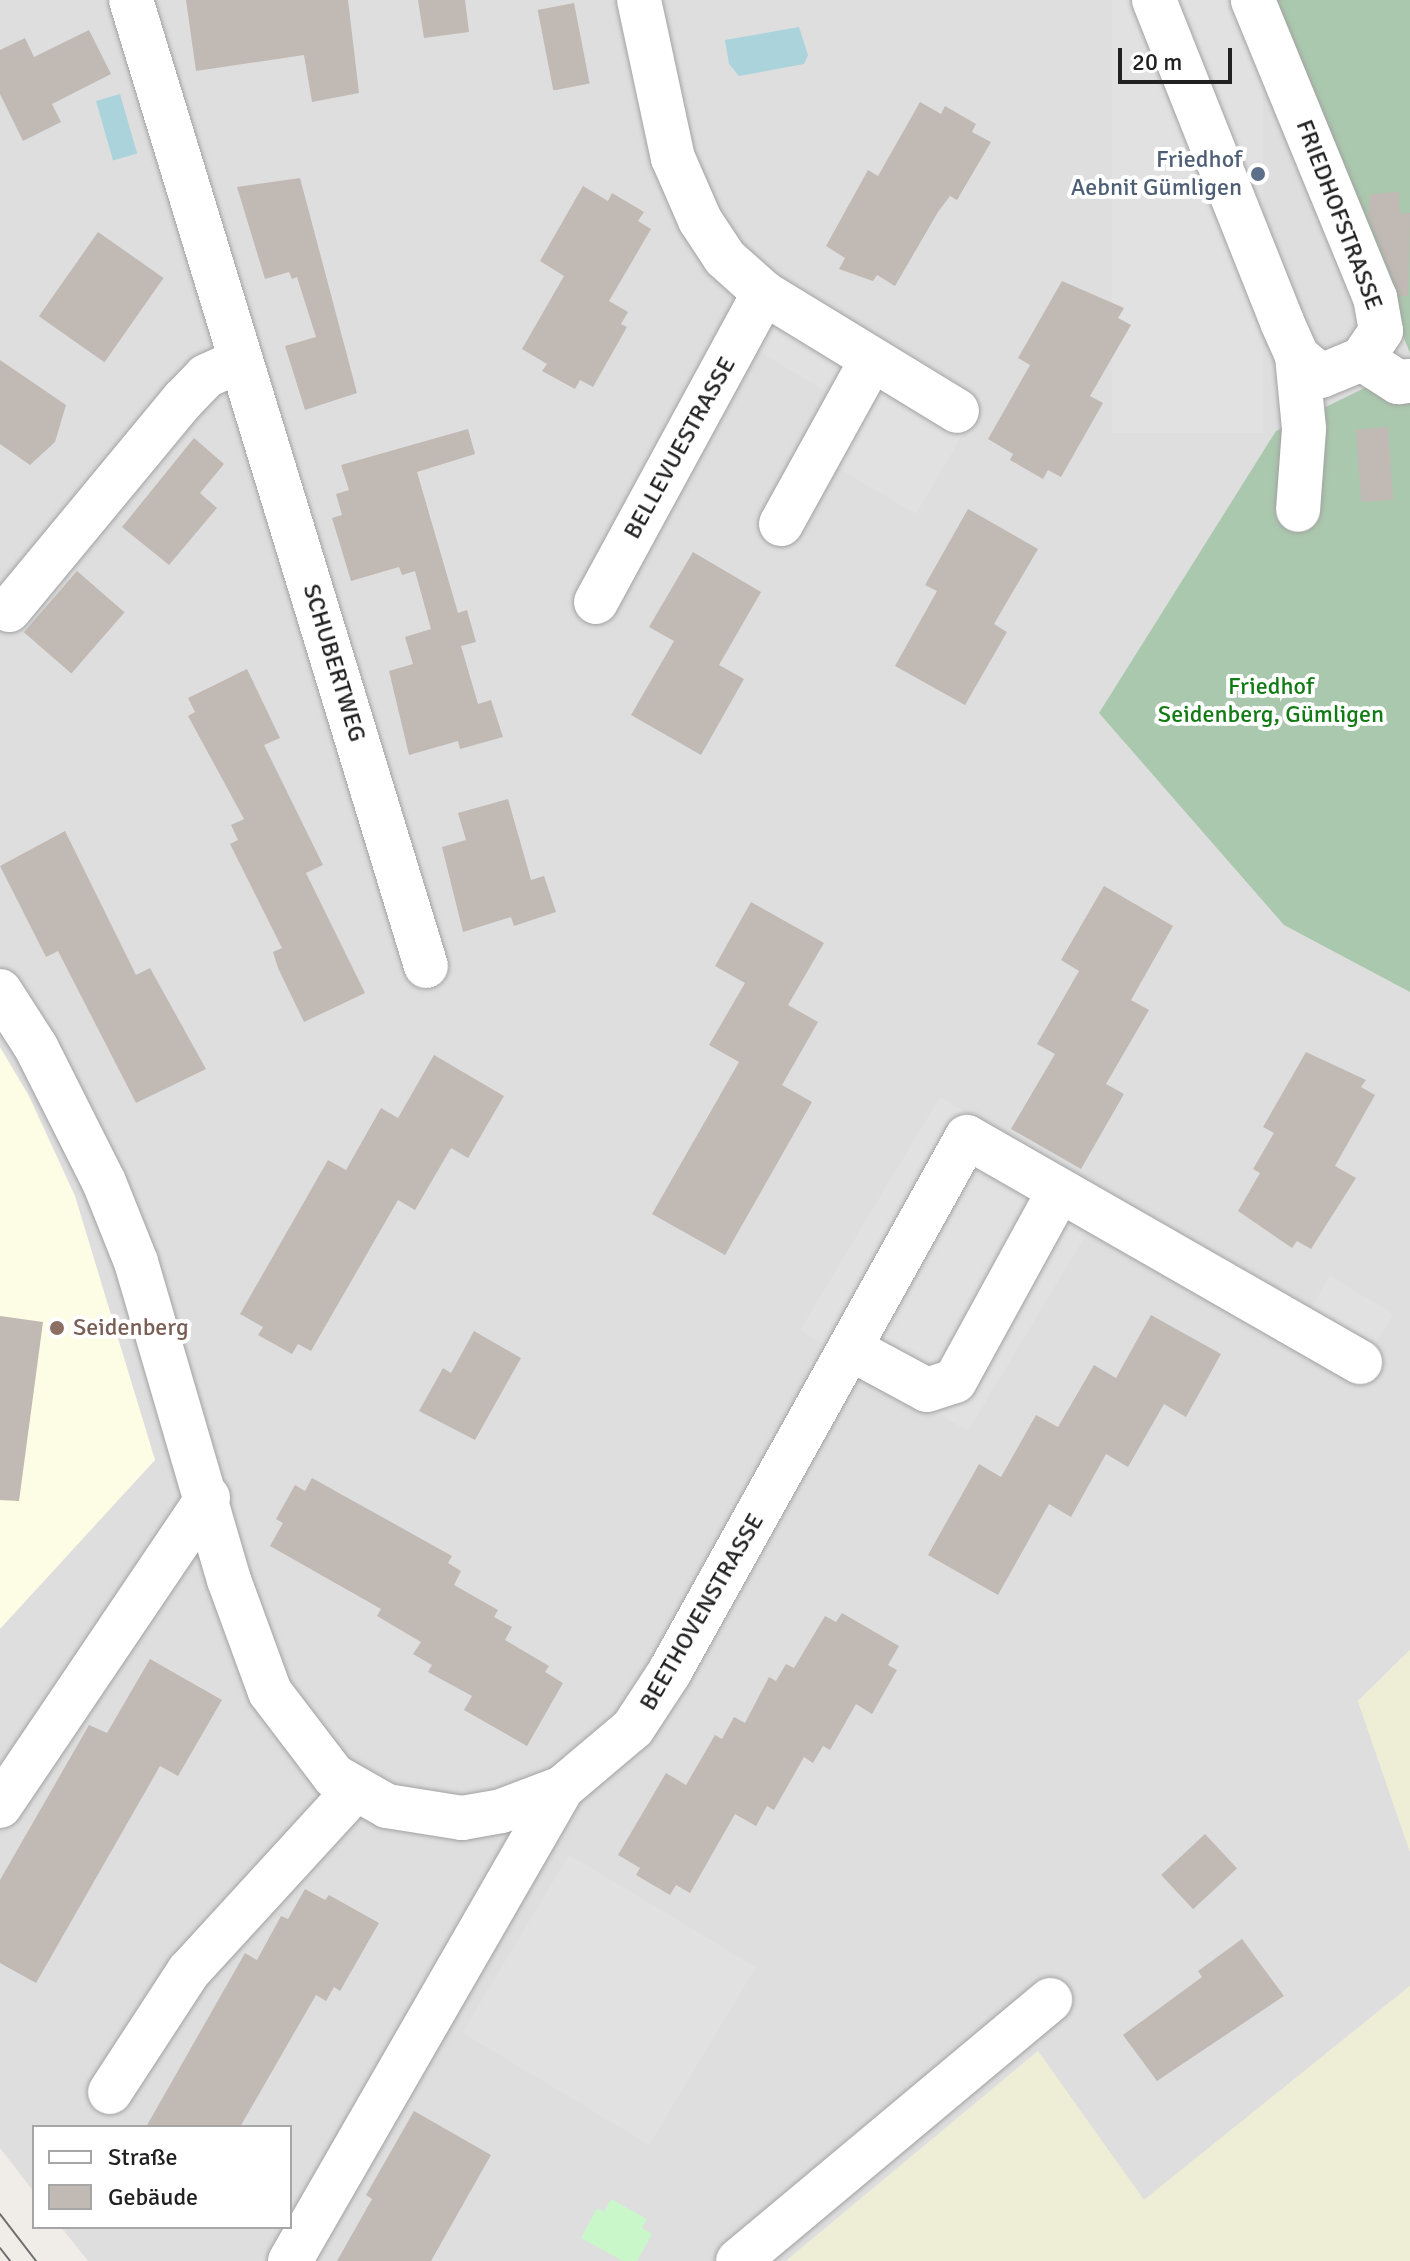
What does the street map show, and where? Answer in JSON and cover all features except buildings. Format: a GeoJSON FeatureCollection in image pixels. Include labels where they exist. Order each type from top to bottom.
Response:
{"type":"FeatureCollection","features":[{"type":"Feature","properties":{"kind":"street","name":"SCHUBERTWEG"},"geometry":{"type":"LineString","coordinates":[[131,0],[426,966]]}},
{"type":"Feature","properties":{"kind":"street"},"geometry":{"type":"LineString","coordinates":[[639,0],[673,158],[700,220],[725,258],[764,293],[957,411]]}},
{"type":"Feature","properties":{"kind":"street"},"geometry":{"type":"LineString","coordinates":[[1154,0],[1297,356],[1304,429],[1298,510]]}},
{"type":"Feature","properties":{"kind":"street","name":"FRIEDHOFSTRASSE"},"geometry":{"type":"LineString","coordinates":[[1253,0],[1375,298],[1381,331],[1362,359]]}},
{"type":"Feature","properties":{"kind":"street","name":"BELLEVUESTRASSE"},"geometry":{"type":"LineString","coordinates":[[596,602],[764,293]]}},
{"type":"Feature","properties":{"kind":"street"},"geometry":{"type":"LineString","coordinates":[[1297,356],[1321,376],[1362,359],[1398,382],[1410,381]]}},
{"type":"Feature","properties":{"kind":"street"},"geometry":{"type":"LineString","coordinates":[[781,524],[872,359]]}},
{"type":"Feature","properties":{"kind":"street"},"geometry":{"type":"LineString","coordinates":[[9,610],[183,400],[206,376],[240,361]]}},
{"type":"Feature","properties":{"kind":"street","name":"BEETHOVENSTRASSE"},"geometry":{"type":"LineString","coordinates":[[0,991],[36,1047],[104,1182],[136,1262],[208,1498],[229,1580],[270,1692],[316,1759],[354,1791],[410,1812],[462,1818],[501,1811],[562,1788],[607,1753],[652,1701],[967,1137],[1360,1362]]}},
{"type":"Feature","properties":{"kind":"street"},"geometry":{"type":"LineString","coordinates":[[851,1349],[927,1390],[955,1381],[1059,1191]]}},
{"type":"Feature","properties":{"kind":"street"},"geometry":{"type":"LineString","coordinates":[[0,1806],[208,1498]]}},
{"type":"Feature","properties":{"kind":"street"},"geometry":{"type":"LineString","coordinates":[[290,2261],[562,1788]]}},
{"type":"Feature","properties":{"kind":"street"},"geometry":{"type":"LineString","coordinates":[[110,2092],[189,1971],[354,1791]]}},
{"type":"Feature","properties":{"kind":"street"},"geometry":{"type":"LineString","coordinates":[[738,2261],[1050,2000]]}},
{"type":"Feature","properties":{"kind":"shaded area"},"geometry":{"type":"Polygon","coordinates":[[[0,0],[1410,0],[1410,1650],[1358,1701],[1410,1852],[1410,1986],[1144,2200],[1037,2052],[786,2261],[88,2261],[63,2229],[292,2229],[292,2125],[32,2125],[32,2189],[0,2148],[0,0]]]}},
{"type":"Feature","properties":{"kind":"shaded area"},"geometry":{"type":"Polygon","coordinates":[[[1112,0],[1263,0],[1263,433],[1112,433],[1112,0]]]}},
{"type":"Feature","properties":{"kind":"shaded area"},"geometry":{"type":"Polygon","coordinates":[[[791,284],[984,398],[916,514],[828,462],[858,410],[753,348],[791,284]]]}},
{"type":"Feature","properties":{"kind":"shaded area","name":"Seidenberg"},"geometry":{"type":"Polygon","coordinates":[[[0,1047],[29,1096],[75,1196],[155,1460],[0,1629],[0,1047]]]}},
{"type":"Feature","properties":{"kind":"shaded area"},"geometry":{"type":"Polygon","coordinates":[[[940,1097],[1108,1198],[968,1431],[800,1330],[940,1097]]]}},
{"type":"Feature","properties":{"kind":"shaded area"},"geometry":{"type":"Polygon","coordinates":[[[1330,1276],[1393,1314],[1356,1376],[1293,1338],[1330,1276]]]}},
{"type":"Feature","properties":{"kind":"shaded area"},"geometry":{"type":"Polygon","coordinates":[[[1410,1650],[1410,1852],[1358,1701],[1410,1650]]]}},
{"type":"Feature","properties":{"kind":"shaded area"},"geometry":{"type":"Polygon","coordinates":[[[569,1855],[756,1967],[649,2145],[462,2032],[569,1855]]]}},
{"type":"Feature","properties":{"kind":"shaded area"},"geometry":{"type":"Polygon","coordinates":[[[1410,1986],[1410,2261],[786,2261],[1038,2051],[1144,2200],[1410,1986]]]}},
{"type":"Feature","properties":{"kind":"green space"},"geometry":{"type":"Polygon","coordinates":[[[1267,0],[1410,0],[1410,353],[1267,0]]]}},
{"type":"Feature","properties":{"kind":"green space","name":"Friedhof Seidenberg, Gümligen"},"geometry":{"type":"Polygon","coordinates":[[[1410,366],[1410,992],[1284,925],[1099,713],[1276,431],[1410,366]]]}},
{"type":"Feature","properties":{"kind":"green space"},"geometry":{"type":"Polygon","coordinates":[[[611,2199],[647,2219],[642,2228],[652,2234],[637,2261],[623,2261],[581,2238],[597,2208],[604,2212],[611,2199]]]}},
{"type":"Feature","properties":{"kind":"water"},"geometry":{"type":"Polygon","coordinates":[[[799,27],[808,55],[804,64],[739,76],[729,64],[725,40],[799,27]]]}},
{"type":"Feature","properties":{"kind":"water"},"geometry":{"type":"Polygon","coordinates":[[[120,94],[137,154],[113,160],[96,101],[120,94]]]}},
{"type":"Feature","properties":{"kind":"tram line"},"geometry":{"type":"LineString","coordinates":[[0,2214],[36,2261]]}},
{"type":"Feature","properties":{"kind":"tram line"},"geometry":{"type":"LineString","coordinates":[[0,2248],[10,2261]]}},
{"type":"Feature","properties":{"kind":"place","name":"Friedhof Aebnit Gümligen"},"geometry":{"type":"Point","coordinates":[1258,174]}},
{"type":"Feature","properties":{"kind":"place","name":"Seidenberg"},"geometry":{"type":"Point","coordinates":[57,1328]}}]}
